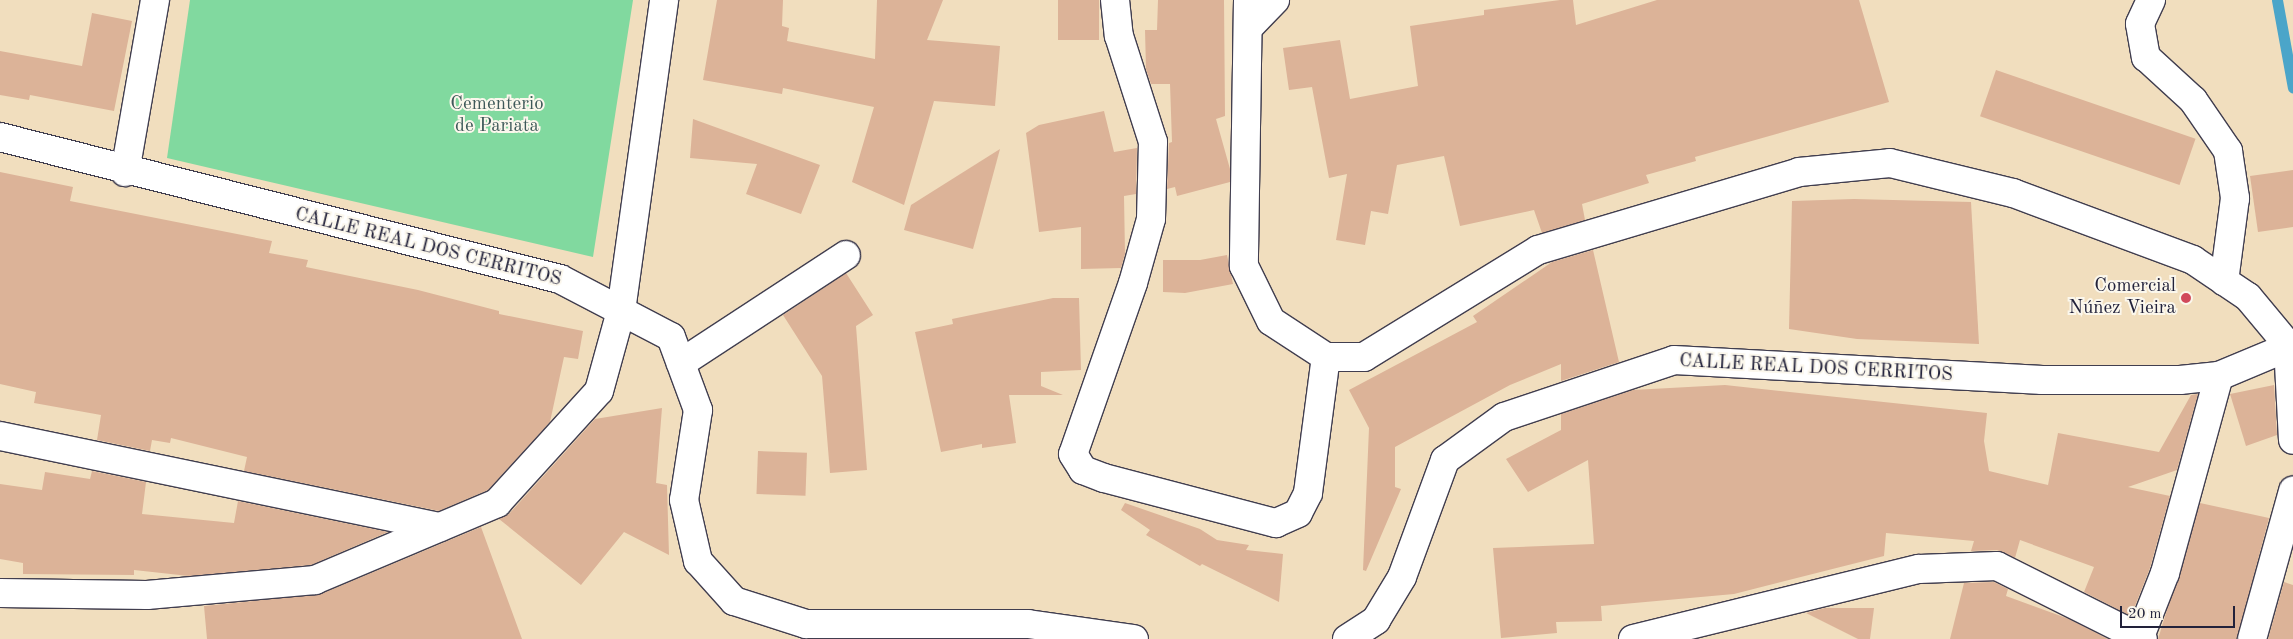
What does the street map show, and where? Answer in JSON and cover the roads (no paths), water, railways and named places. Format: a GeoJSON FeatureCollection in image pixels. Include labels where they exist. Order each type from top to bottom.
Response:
{"type":"FeatureCollection","features":[{"type":"Feature","properties":{"kind":"street"},"geometry":{"type":"LineString","coordinates":[[125,172],[155,0]]}},
{"type":"Feature","properties":{"kind":"street"},"geometry":{"type":"LineString","coordinates":[[0,593],[147,595],[315,580],[497,504],[599,391],[621,311],[664,0]]}},
{"type":"Feature","properties":{"kind":"street"},"geometry":{"type":"LineString","coordinates":[[1115,0],[1120,36],[1153,142],[1151,218],[1133,283],[1073,454],[1083,470],[1104,478],[1276,523],[1298,513],[1308,493],[1326,357]]}},
{"type":"Feature","properties":{"kind":"street"},"geometry":{"type":"LineString","coordinates":[[1248,0],[1244,266],[1271,321],[1326,357],[1364,357],[1538,250],[1799,172],[1890,163],[2013,193],[2193,260],[2248,297],[2290,345],[2293,440]]}},
{"type":"Feature","properties":{"kind":"street"},"geometry":{"type":"LineString","coordinates":[[1248,28],[1275,0]]}},
{"type":"Feature","properties":{"kind":"street"},"geometry":{"type":"LineString","coordinates":[[2150,0],[2140,24],[2146,57],[2193,100],[2228,151],[2235,198],[2224,281]]}},
{"type":"Feature","properties":{"kind":"street","name":"CALLE REAL DOS CERRITOS"},"geometry":{"type":"LineString","coordinates":[[0,138],[125,172],[560,280],[671,337],[698,410],[684,500],[698,561],[734,601],[806,624],[1028,624],[1134,639]]}},
{"type":"Feature","properties":{"kind":"street"},"geometry":{"type":"LineString","coordinates":[[681,363],[846,255]]}},
{"type":"Feature","properties":{"kind":"street","name":"CALLE REAL DOS CERRITOS"},"geometry":{"type":"LineString","coordinates":[[1347,639],[1376,620],[1402,577],[1445,460],[1504,416],[1674,360],[2042,380],[2180,380],[2219,376],[2290,345]]}},
{"type":"Feature","properties":{"kind":"street"},"geometry":{"type":"LineString","coordinates":[[1633,639],[1919,569],[1997,566],[2140,638],[2165,573],[2219,376]]}},
{"type":"Feature","properties":{"kind":"street"},"geometry":{"type":"LineString","coordinates":[[0,436],[440,527]]}},
{"type":"Feature","properties":{"kind":"street"},"geometry":{"type":"LineString","coordinates":[[2252,639],[2289,526],[2293,491]]}},
{"type":"Feature","properties":{"kind":"waterway"},"geometry":{"type":"LineString","coordinates":[[2277,0],[2293,88]]}},
{"type":"Feature","properties":{"kind":"place","name":"Comercial Núñez Vieira"},"geometry":{"type":"Point","coordinates":[2186,298]}},
{"type":"Feature","properties":{"kind":"park label","name":"Cementerio de Pariata"},"geometry":{"type":"Point","coordinates":[497,116]}}]}
